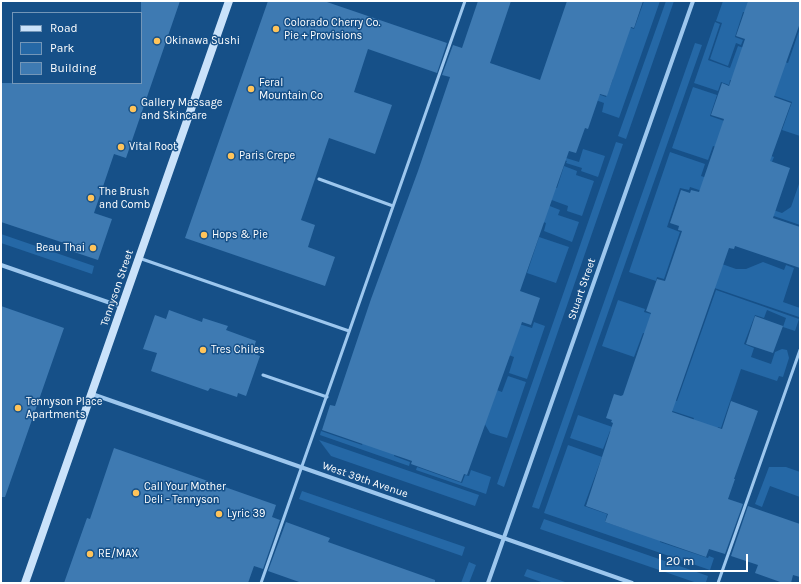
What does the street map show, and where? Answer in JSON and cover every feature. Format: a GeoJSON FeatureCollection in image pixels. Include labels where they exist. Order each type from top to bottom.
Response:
{"type":"FeatureCollection","features":[{"type":"Feature","properties":{"kind":"street","name":"Tennyson Street"},"geometry":{"type":"LineString","coordinates":[[26,583],[229,1]]}},
{"type":"Feature","properties":{"kind":"street","name":"Stuart Street"},"geometry":{"type":"LineString","coordinates":[[488,583],[693,1]]}},
{"type":"Feature","properties":{"kind":"street"},"geometry":{"type":"LineString","coordinates":[[1,265],[122,307]]}},
{"type":"Feature","properties":{"kind":"street","name":"West 39th Avenue"},"geometry":{"type":"LineString","coordinates":[[92,394],[632,583]]}},
{"type":"Feature","properties":{"kind":"lane"},"geometry":{"type":"LineString","coordinates":[[261,583],[465,1]]}},
{"type":"Feature","properties":{"kind":"lane"},"geometry":{"type":"LineString","coordinates":[[319,179],[393,206]]}},
{"type":"Feature","properties":{"kind":"lane"},"geometry":{"type":"LineString","coordinates":[[139,258],[349,332]]}},
{"type":"Feature","properties":{"kind":"lane"},"geometry":{"type":"LineString","coordinates":[[718,583],[800,350]]}},
{"type":"Feature","properties":{"kind":"lane"},"geometry":{"type":"LineString","coordinates":[[263,375],[327,397]]}},
{"type":"Feature","properties":{"kind":"green space"},"geometry":{"type":"Polygon","coordinates":[[[644,1],[660,1],[619,118],[602,112],[604,103],[551,84],[554,78],[606,97],[613,79],[601,75],[577,9],[634,29],[644,1]]]}},
{"type":"Feature","properties":{"kind":"green space"},"geometry":{"type":"Polygon","coordinates":[[[666,1],[674,1],[626,139],[618,136],[666,1]]]}},
{"type":"Feature","properties":{"kind":"green space"},"geometry":{"type":"Polygon","coordinates":[[[723,1],[744,1],[800,21],[743,12],[735,37],[743,40],[741,45],[736,43],[728,66],[710,59],[722,23],[716,21],[723,1]]]}},
{"type":"Feature","properties":{"kind":"green space"},"geometry":{"type":"Polygon","coordinates":[[[715,22],[720,24],[708,60],[730,68],[738,46],[788,63],[800,28],[800,136],[782,130],[792,102],[730,80],[729,85],[721,82],[718,91],[694,83],[715,22]]]}},
{"type":"Feature","properties":{"kind":"green space"},"geometry":{"type":"Polygon","coordinates":[[[695,43],[702,45],[539,509],[532,507],[695,43]]]}},
{"type":"Feature","properties":{"kind":"green space"},"geometry":{"type":"Polygon","coordinates":[[[693,87],[717,95],[710,116],[750,130],[745,147],[774,157],[771,164],[713,146],[708,160],[672,148],[693,87]]]}},
{"type":"Feature","properties":{"kind":"green space"},"geometry":{"type":"Polygon","coordinates":[[[616,142],[623,144],[504,487],[497,484],[616,142]]]}},
{"type":"Feature","properties":{"kind":"green space"},"geometry":{"type":"Polygon","coordinates":[[[583,149],[605,156],[598,177],[581,171],[582,168],[566,163],[567,161],[553,156],[553,154],[579,162],[583,149]]]}},
{"type":"Feature","properties":{"kind":"green space"},"geometry":{"type":"Polygon","coordinates":[[[670,152],[705,164],[701,176],[713,180],[708,193],[690,187],[689,190],[680,188],[667,227],[680,232],[664,279],[657,277],[656,281],[629,272],[670,152]]]}},
{"type":"Feature","properties":{"kind":"green space"},"geometry":{"type":"Polygon","coordinates":[[[564,166],[577,171],[576,175],[594,181],[582,216],[567,211],[568,206],[549,199],[553,187],[557,188],[564,166]]]}},
{"type":"Feature","properties":{"kind":"green space"},"geometry":{"type":"Polygon","coordinates":[[[800,181],[800,225],[710,194],[711,189],[782,213],[791,207],[800,181]]]}},
{"type":"Feature","properties":{"kind":"green space"},"geometry":{"type":"Polygon","coordinates":[[[542,203],[560,210],[558,215],[579,222],[572,242],[544,231],[546,223],[501,207],[542,203]]]}},
{"type":"Feature","properties":{"kind":"green space"},"geometry":{"type":"Polygon","coordinates":[[[1,234],[94,266],[92,274],[1,243],[1,234]]]}},
{"type":"Feature","properties":{"kind":"green space"},"geometry":{"type":"Polygon","coordinates":[[[539,237],[569,247],[556,283],[527,273],[539,237]]]}},
{"type":"Feature","properties":{"kind":"green space"},"geometry":{"type":"Polygon","coordinates":[[[763,262],[784,270],[786,265],[794,268],[783,302],[800,308],[799,317],[668,272],[722,264],[736,269],[746,269],[763,262]]]}},
{"type":"Feature","properties":{"kind":"green space"},"geometry":{"type":"Polygon","coordinates":[[[716,290],[799,319],[795,331],[783,327],[786,318],[767,310],[764,318],[755,315],[744,344],[754,348],[751,357],[771,364],[775,352],[782,349],[787,350],[789,358],[783,377],[779,376],[777,381],[741,369],[721,428],[718,427],[707,457],[684,449],[694,418],[654,405],[658,394],[677,401],[716,290]]]}},
{"type":"Feature","properties":{"kind":"green space"},"geometry":{"type":"Polygon","coordinates":[[[618,300],[645,309],[644,312],[651,314],[693,350],[643,333],[634,357],[602,346],[618,300]]]}},
{"type":"Feature","properties":{"kind":"green space"},"geometry":{"type":"Polygon","coordinates":[[[513,322],[532,328],[534,322],[545,326],[527,379],[509,373],[514,357],[503,353],[513,322]]]}},
{"type":"Feature","properties":{"kind":"green space"},"geometry":{"type":"Polygon","coordinates":[[[508,376],[526,382],[507,438],[490,433],[483,421],[494,389],[502,392],[508,376]]]}},
{"type":"Feature","properties":{"kind":"green space"},"geometry":{"type":"Polygon","coordinates":[[[578,415],[621,430],[619,434],[610,431],[603,449],[570,438],[578,415]]]}},
{"type":"Feature","properties":{"kind":"green space"},"geometry":{"type":"Polygon","coordinates":[[[321,431],[362,445],[366,434],[398,445],[394,456],[410,462],[409,466],[320,435],[321,431]]]}},
{"type":"Feature","properties":{"kind":"green space"},"geometry":{"type":"Polygon","coordinates":[[[319,440],[479,495],[475,506],[331,456],[319,440]]]}},
{"type":"Feature","properties":{"kind":"green space"},"geometry":{"type":"Polygon","coordinates":[[[568,445],[602,457],[584,506],[607,514],[605,522],[629,530],[672,507],[660,542],[708,558],[709,556],[714,558],[710,570],[544,513],[568,445]]]}},
{"type":"Feature","properties":{"kind":"green space"},"geometry":{"type":"Polygon","coordinates":[[[417,467],[462,483],[465,475],[469,476],[471,470],[491,477],[486,494],[416,470],[417,467]]]}},
{"type":"Feature","properties":{"kind":"green space"},"geometry":{"type":"Polygon","coordinates":[[[769,467],[786,467],[800,472],[800,497],[770,486],[762,507],[755,504],[769,467]]]}},
{"type":"Feature","properties":{"kind":"green space"},"geometry":{"type":"Polygon","coordinates":[[[302,491],[465,547],[462,556],[299,499],[302,491]]]}},
{"type":"Feature","properties":{"kind":"green space"},"geometry":{"type":"Polygon","coordinates":[[[544,519],[708,576],[706,582],[697,583],[540,529],[544,519]]]}},
{"type":"Feature","properties":{"kind":"green space"},"geometry":{"type":"Polygon","coordinates":[[[469,562],[476,565],[469,583],[461,583],[469,562]]]}},
{"type":"Feature","properties":{"kind":"green space"},"geometry":{"type":"Polygon","coordinates":[[[527,569],[568,583],[544,583],[524,576],[527,569]]]}},
{"type":"Feature","properties":{"kind":"building"},"geometry":{"type":"Polygon","coordinates":[[[141,1],[180,1],[126,158],[114,154],[94,213],[112,219],[98,260],[65,249],[67,244],[1,222],[1,83],[142,84],[141,1]]]}},
{"type":"Feature","properties":{"kind":"building"},"geometry":{"type":"Polygon","coordinates":[[[268,1],[324,1],[447,43],[437,73],[368,49],[354,92],[392,105],[375,154],[329,138],[301,220],[315,225],[308,247],[335,257],[325,286],[185,238],[268,1]]]}},
{"type":"Feature","properties":{"kind":"building"},"geometry":{"type":"Polygon","coordinates":[[[478,1],[511,1],[490,63],[540,80],[567,1],[643,1],[634,28],[631,27],[607,96],[600,94],[588,129],[585,128],[576,153],[569,151],[520,291],[540,298],[531,325],[522,322],[467,475],[464,474],[461,482],[411,464],[412,461],[322,430],[330,405],[335,406],[371,299],[418,171],[450,77],[442,75],[453,45],[462,48],[478,1]]]}},
{"type":"Feature","properties":{"kind":"building"},"geometry":{"type":"Polygon","coordinates":[[[748,1],[800,1],[800,23],[774,97],[791,103],[770,161],[790,168],[773,218],[800,227],[800,268],[735,246],[734,249],[729,248],[672,412],[722,429],[731,401],[758,411],[728,499],[743,504],[725,554],[709,549],[706,557],[605,522],[608,514],[586,506],[613,423],[611,422],[612,420],[606,418],[614,394],[621,396],[623,395],[651,313],[646,311],[657,279],[665,281],[682,231],[678,230],[679,226],[670,223],[681,190],[690,193],[691,190],[699,192],[724,119],[711,115],[722,83],[729,86],[745,39],[736,36],[748,1]]]}},
{"type":"Feature","properties":{"kind":"building","name":"Tennyson Place Apartments"},"geometry":{"type":"Polygon","coordinates":[[[1,306],[64,328],[5,497],[1,497],[1,306]]]}},
{"type":"Feature","properties":{"kind":"building"},"geometry":{"type":"Polygon","coordinates":[[[169,310],[202,322],[203,318],[228,326],[226,330],[256,341],[252,353],[260,356],[246,396],[238,393],[237,397],[210,388],[208,391],[151,371],[157,353],[143,349],[155,315],[166,319],[169,310]]]}},
{"type":"Feature","properties":{"kind":"building"},"geometry":{"type":"Polygon","coordinates":[[[755,316],[783,326],[773,353],[746,344],[755,316]]]}},
{"type":"Feature","properties":{"kind":"building"},"geometry":{"type":"Polygon","coordinates":[[[114,448],[276,505],[272,517],[280,520],[263,569],[254,566],[248,583],[64,583],[87,518],[90,519],[114,448]]]}},
{"type":"Feature","properties":{"kind":"building"},"geometry":{"type":"Polygon","coordinates":[[[748,506],[800,524],[800,577],[793,575],[791,583],[783,583],[755,573],[758,565],[731,556],[748,506]]]}},
{"type":"Feature","properties":{"kind":"building"},"geometry":{"type":"Polygon","coordinates":[[[286,522],[330,538],[328,542],[435,580],[435,583],[302,583],[268,571],[286,522]]]}},
{"type":"Feature","properties":{"kind":"place","name":"Colorado Cherry Co. Pie + Provisions"},"geometry":{"type":"Point","coordinates":[276,29]}},
{"type":"Feature","properties":{"kind":"place","name":"Okinawa Sushi"},"geometry":{"type":"Point","coordinates":[157,41]}},
{"type":"Feature","properties":{"kind":"place","name":"Feral Mountain Co"},"geometry":{"type":"Point","coordinates":[251,89]}},
{"type":"Feature","properties":{"kind":"place","name":"Gallery Massage and Skincare"},"geometry":{"type":"Point","coordinates":[133,109]}},
{"type":"Feature","properties":{"kind":"place","name":"Vital Root"},"geometry":{"type":"Point","coordinates":[121,147]}},
{"type":"Feature","properties":{"kind":"place","name":"Paris Crepe"},"geometry":{"type":"Point","coordinates":[231,156]}},
{"type":"Feature","properties":{"kind":"place","name":"The Brush and Comb"},"geometry":{"type":"Point","coordinates":[91,198]}},
{"type":"Feature","properties":{"kind":"place","name":"Hops & Pie"},"geometry":{"type":"Point","coordinates":[204,235]}},
{"type":"Feature","properties":{"kind":"place","name":"Beau Thai"},"geometry":{"type":"Point","coordinates":[93,248]}},
{"type":"Feature","properties":{"kind":"place","name":"Tres Chiles"},"geometry":{"type":"Point","coordinates":[203,350]}},
{"type":"Feature","properties":{"kind":"place","name":"Tennyson Place Apartments"},"geometry":{"type":"Point","coordinates":[18,408]}},
{"type":"Feature","properties":{"kind":"place","name":"Call Your Mother Deli - Tennyson"},"geometry":{"type":"Point","coordinates":[136,493]}},
{"type":"Feature","properties":{"kind":"place","name":"Lyric 39"},"geometry":{"type":"Point","coordinates":[219,514]}},
{"type":"Feature","properties":{"kind":"place","name":"RE/MAX"},"geometry":{"type":"Point","coordinates":[90,554]}}]}
